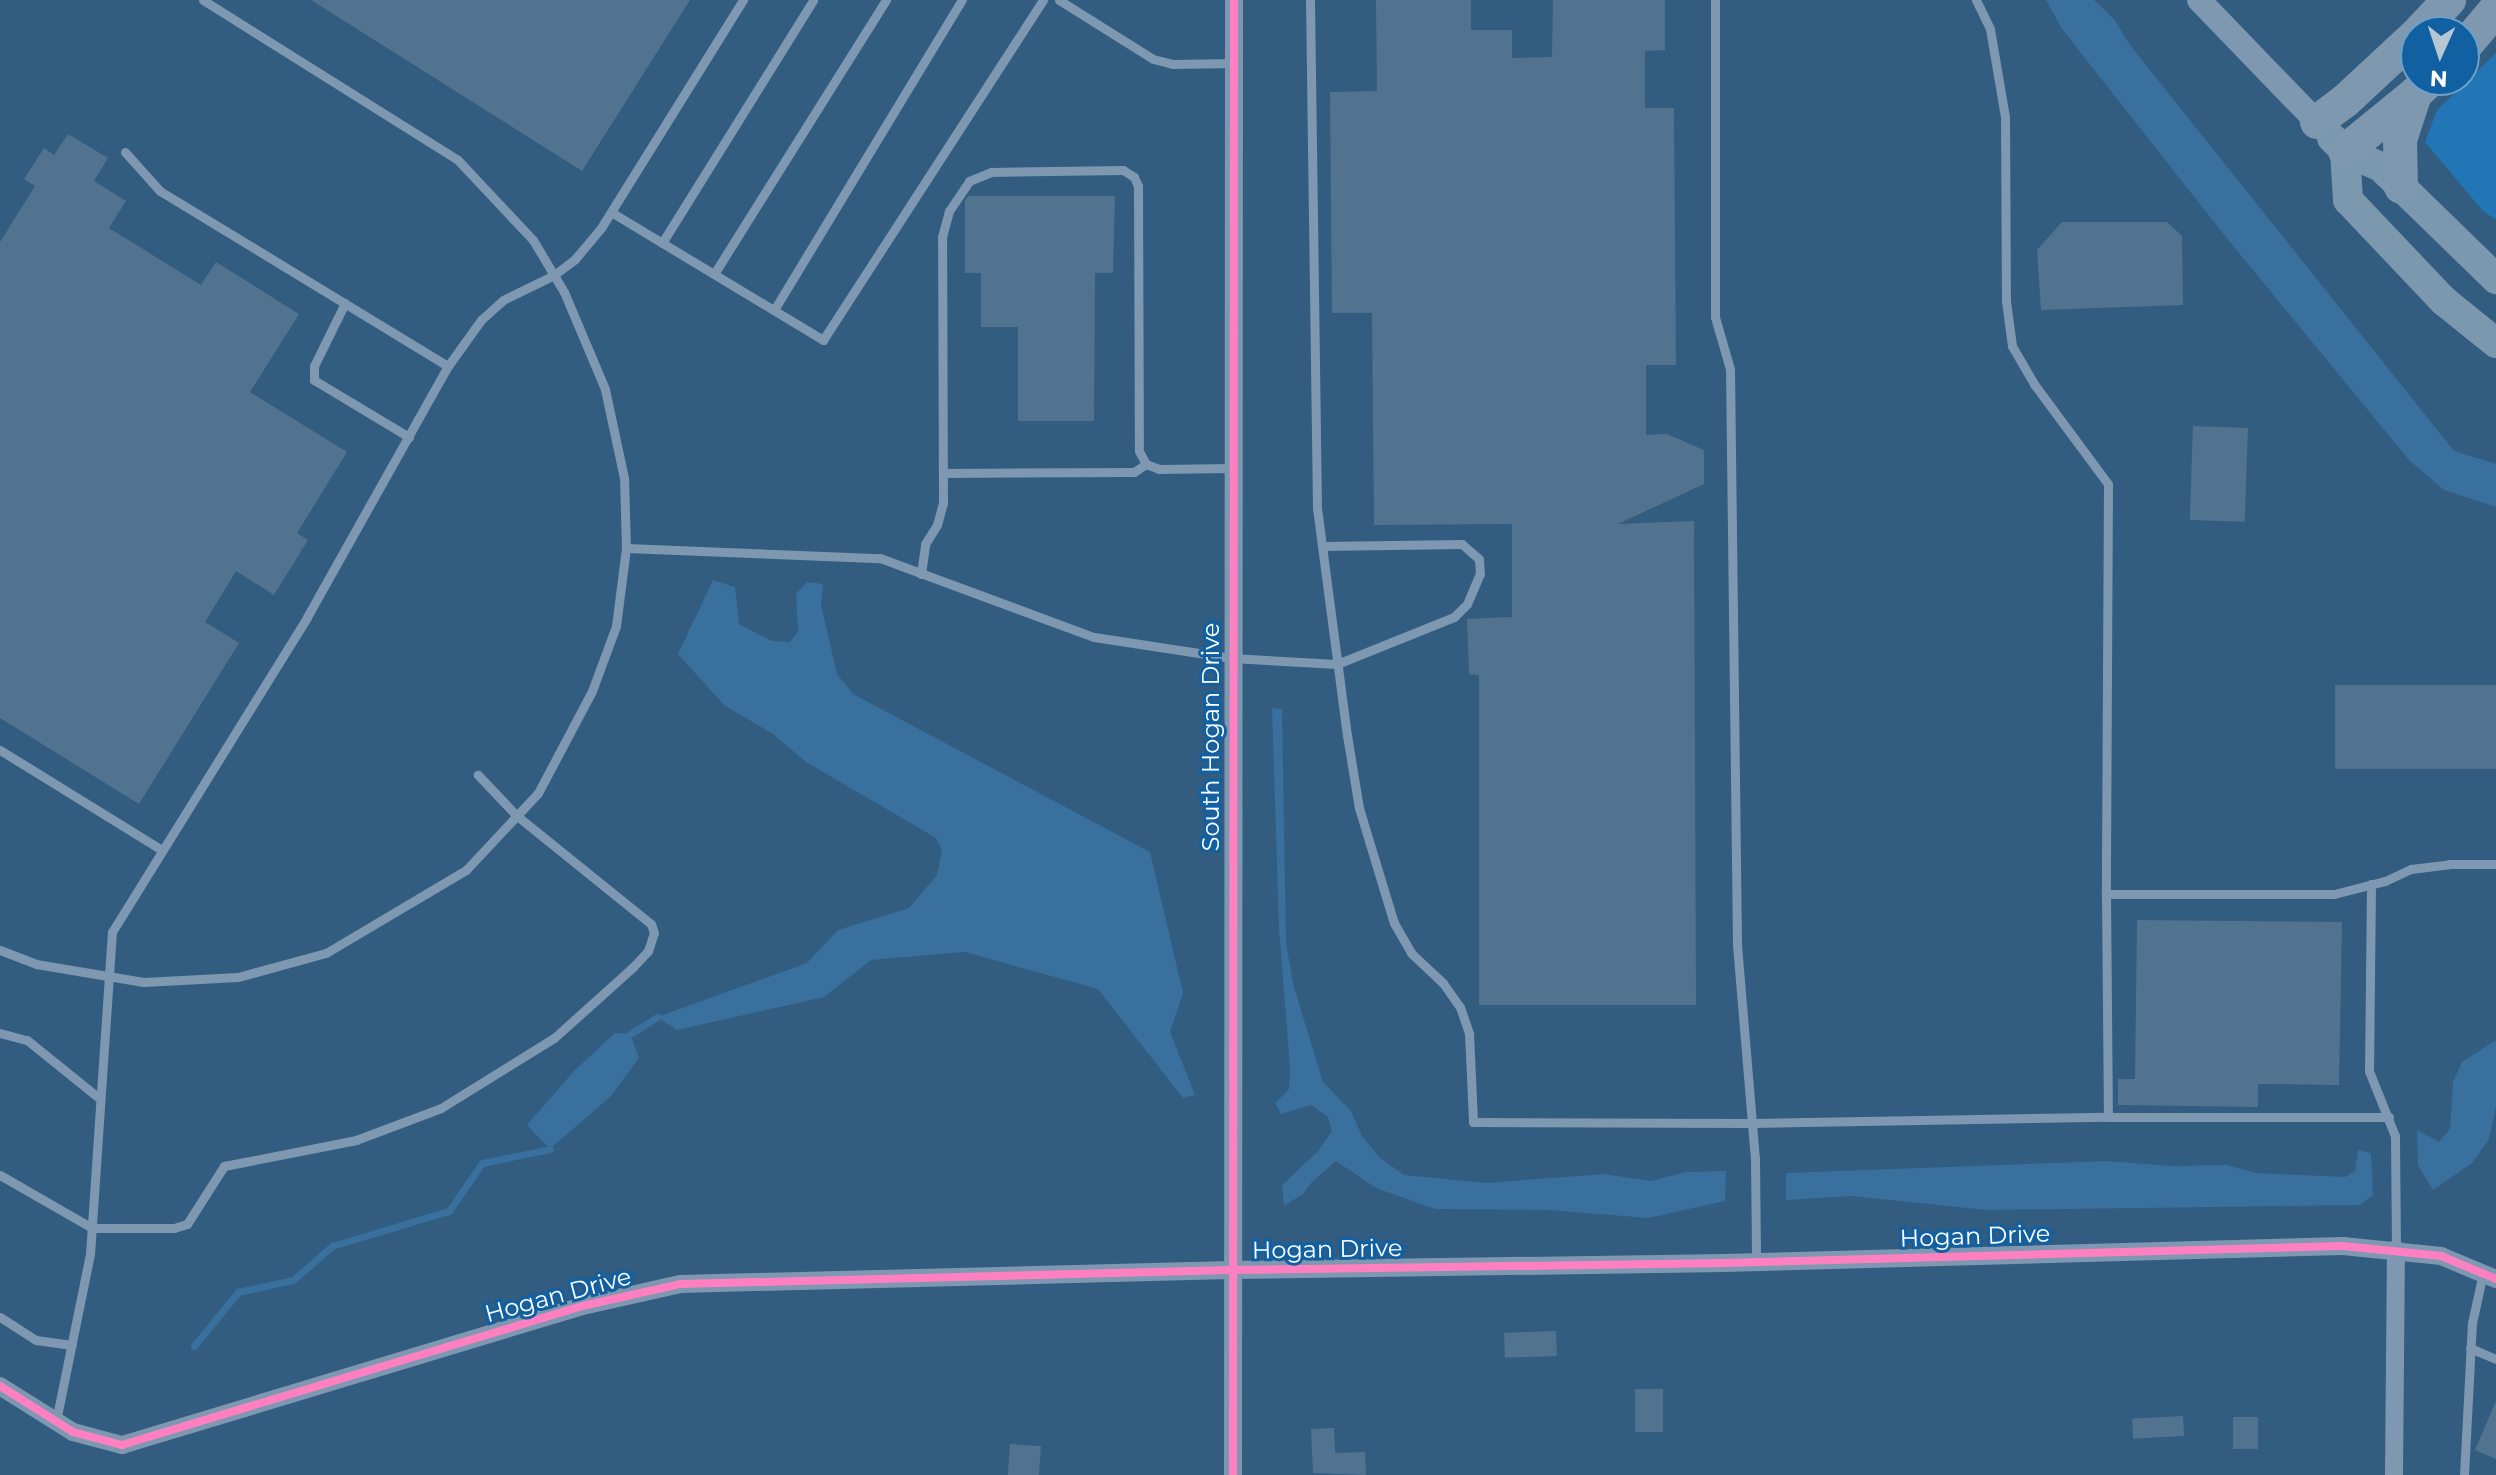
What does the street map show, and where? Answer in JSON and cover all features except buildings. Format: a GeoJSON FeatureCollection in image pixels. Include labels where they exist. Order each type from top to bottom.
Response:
{"type":"FeatureCollection","features":[{"type":"Feature","properties":{"kind":"highway"},"geometry":{"type":"LineString","coordinates":[[2434,16],[2449,0]]}},
{"type":"Feature","properties":{"kind":"highway"},"geometry":{"type":"LineString","coordinates":[[2480,28],[2496,9]]}},
{"type":"Feature","properties":{"kind":"highway"},"geometry":{"type":"LineString","coordinates":[[2317,122],[2400,51]]}},
{"type":"Feature","properties":{"kind":"highway"},"geometry":{"type":"LineString","coordinates":[[2345,151],[2411,96]]}},
{"type":"Feature","properties":{"kind":"highway"},"geometry":{"type":"LineString","coordinates":[[2401,187],[2400,140],[2418,96]]}},
{"type":"Feature","properties":{"kind":"main road"},"geometry":{"type":"LineString","coordinates":[[2317,122],[2345,151],[2381,167],[2496,279]]}},
{"type":"Feature","properties":{"kind":"main road"},"geometry":{"type":"LineString","coordinates":[[2345,151],[2348,200],[2444,301],[2496,343]]}},
{"type":"Feature","properties":{"kind":"street","name":"South Hogan Drive"},"geometry":{"type":"LineString","coordinates":[[1233,1475],[1230,1270],[1234,0]]}},
{"type":"Feature","properties":{"kind":"street"},"geometry":{"type":"LineString","coordinates":[[2199,0],[2317,122]]}},
{"type":"Feature","properties":{"kind":"street","name":"Hogan Drive"},"geometry":{"type":"LineString","coordinates":[[0,1386],[73,1432],[108,1444],[142,1441],[587,1305],[680,1284],[1230,1270],[1756,1262],[2343,1246],[2441,1256],[2489,1276]]}},
{"type":"Feature","properties":{"kind":"street"},"geometry":{"type":"LineString","coordinates":[[2394,1475],[2396,1249]]}},
{"type":"Feature","properties":{"kind":"lane"},"geometry":{"type":"LineString","coordinates":[[56,1421],[92,1228],[112,932],[307,617],[448,366],[481,320],[503,300],[554,275],[575,259],[611,212],[743,0]]}},
{"type":"Feature","properties":{"kind":"lane"},"geometry":{"type":"LineString","coordinates":[[662,243],[813,0]]}},
{"type":"Feature","properties":{"kind":"lane"},"geometry":{"type":"LineString","coordinates":[[714,274],[886,0]]}},
{"type":"Feature","properties":{"kind":"lane"},"geometry":{"type":"LineString","coordinates":[[774,310],[962,0]]}},
{"type":"Feature","properties":{"kind":"lane"},"geometry":{"type":"LineString","coordinates":[[611,212],[823,340],[1043,0]]}},
{"type":"Feature","properties":{"kind":"lane"},"geometry":{"type":"LineString","coordinates":[[1059,0],[1153,59],[1173,64],[1234,63]]}},
{"type":"Feature","properties":{"kind":"lane"},"geometry":{"type":"LineString","coordinates":[[1310,0],[1317,508],[1337,664],[1359,808],[1394,923],[1411,953],[1443,983],[1460,1007],[1469,1033],[1473,1122],[1751,1123],[2108,1117],[2389,1117]]}},
{"type":"Feature","properties":{"kind":"lane"},"geometry":{"type":"LineString","coordinates":[[1715,0],[1715,317],[1730,369],[1737,945],[1751,1123],[1756,1262]]}},
{"type":"Feature","properties":{"kind":"lane"},"geometry":{"type":"LineString","coordinates":[[1976,0],[1990,29],[2005,117],[2006,301],[2012,346],[2034,384],[2083,446],[2108,484],[2108,1117]]}},
{"type":"Feature","properties":{"kind":"lane"},"geometry":{"type":"LineString","coordinates":[[0,950],[36,964],[144,982],[238,977],[326,953],[466,870],[538,793],[592,691],[616,626],[626,548],[624,478],[605,389],[554,275],[533,240],[458,160],[210,2]]}},
{"type":"Feature","properties":{"kind":"lane"},"geometry":{"type":"LineString","coordinates":[[125,152],[160,191],[448,366]]}},
{"type":"Feature","properties":{"kind":"lane"},"geometry":{"type":"LineString","coordinates":[[921,574],[925,544],[937,525],[943,503],[942,237],[949,211],[969,181],[991,172],[1123,170],[1134,177],[1138,186],[1139,451],[1146,464],[1159,469],[1232,468]]}},
{"type":"Feature","properties":{"kind":"lane"},"geometry":{"type":"LineString","coordinates":[[345,303],[314,366],[314,380],[409,437]]}},
{"type":"Feature","properties":{"kind":"lane"},"geometry":{"type":"LineString","coordinates":[[943,473],[1134,472],[1146,464]]}},
{"type":"Feature","properties":{"kind":"lane"},"geometry":{"type":"LineString","coordinates":[[626,548],[880,558],[1094,637],[1231,658],[1337,664],[1454,617],[1475,588],[1479,559],[1462,544],[1322,546]]}},
{"type":"Feature","properties":{"kind":"lane"},"geometry":{"type":"LineString","coordinates":[[0,750],[162,850]]}},
{"type":"Feature","properties":{"kind":"lane"},"geometry":{"type":"LineString","coordinates":[[0,1175],[92,1228],[174,1228],[187,1224],[224,1166],[356,1140],[441,1108],[554,1038],[633,967],[648,951],[654,933],[651,924],[517,816],[478,775]]}},
{"type":"Feature","properties":{"kind":"lane"},"geometry":{"type":"LineString","coordinates":[[2106,894],[2334,894],[2411,869],[2449,864],[2496,864]]}},
{"type":"Feature","properties":{"kind":"lane"},"geometry":{"type":"LineString","coordinates":[[2371,884],[2369,1071],[2395,1136],[2396,1249]]}},
{"type":"Feature","properties":{"kind":"lane"},"geometry":{"type":"LineString","coordinates":[[0,1033],[27,1040],[100,1099]]}},
{"type":"Feature","properties":{"kind":"lane"},"geometry":{"type":"LineString","coordinates":[[2464,1475],[2470,1348],[2489,1276]]}},
{"type":"Feature","properties":{"kind":"lane"},"geometry":{"type":"LineString","coordinates":[[0,1317],[36,1340],[72,1345]]}},
{"type":"Feature","properties":{"kind":"lane"},"geometry":{"type":"LineString","coordinates":[[2470,1348],[2496,1359]]}},
{"type":"Feature","properties":{"kind":"shaded area"},"geometry":{"type":"Polygon","coordinates":[[[2046,0],[2094,0],[2114,19],[2130,45],[2454,451],[2496,464],[2496,507],[2444,490],[2409,460],[2225,236],[2062,29],[2046,0]]]}},
{"type":"Feature","properties":{"kind":"shaded area"},"geometry":{"type":"Polygon","coordinates":[[[2496,53],[2496,220],[2482,210],[2425,142],[2437,110],[2451,96],[2480,96],[2480,68],[2496,53]]]}},
{"type":"Feature","properties":{"kind":"shaded area"},"geometry":{"type":"Polygon","coordinates":[[[713,580],[735,587],[739,624],[772,641],[790,642],[798,631],[796,594],[807,582],[823,584],[821,605],[837,674],[853,694],[1150,852],[1183,993],[1170,1032],[1195,1095],[1183,1098],[1098,989],[965,952],[871,960],[824,997],[677,1030],[657,1017],[807,963],[838,930],[909,908],[937,875],[942,850],[936,838],[806,762],[773,734],[724,705],[678,654],[713,580]]]}},
{"type":"Feature","properties":{"kind":"shaded area"},"geometry":{"type":"Polygon","coordinates":[[[1272,708],[1282,709],[1286,942],[1293,984],[1323,1082],[1351,1111],[1362,1136],[1379,1157],[1404,1175],[1486,1183],[1604,1174],[1651,1181],[1686,1172],[1726,1171],[1725,1201],[1648,1218],[1550,1210],[1435,1209],[1376,1188],[1336,1161],[1303,1194],[1284,1206],[1282,1185],[1318,1151],[1332,1131],[1328,1117],[1311,1105],[1281,1114],[1275,1103],[1289,1089],[1290,1067],[1279,928],[1272,708]]]}},
{"type":"Feature","properties":{"kind":"shaded area"},"geometry":{"type":"Polygon","coordinates":[[[615,1033],[630,1034],[639,1058],[611,1096],[550,1149],[527,1125],[574,1071],[615,1033]]]}},
{"type":"Feature","properties":{"kind":"shaded area"},"geometry":{"type":"Polygon","coordinates":[[[2496,1040],[2496,1106],[2489,1139],[2472,1163],[2433,1190],[2418,1165],[2417,1130],[2439,1142],[2450,1129],[2453,1082],[2462,1062],[2496,1040]]]}},
{"type":"Feature","properties":{"kind":"shaded area"},"geometry":{"type":"Polygon","coordinates":[[[2358,1150],[2371,1153],[2373,1195],[2360,1205],[1986,1210],[1852,1196],[1786,1200],[1786,1173],[2107,1161],[2170,1166],[2227,1165],[2256,1173],[2345,1177],[2355,1171],[2358,1150]]]}},
{"type":"Feature","properties":{"kind":"waterway"},"geometry":{"type":"LineString","coordinates":[[630,1034],[657,1017]]}},
{"type":"Feature","properties":{"kind":"waterway"},"geometry":{"type":"LineString","coordinates":[[194,1346],[238,1292],[293,1280],[332,1246],[449,1211],[482,1163],[550,1149]]}},
{"type":"Feature","properties":{"kind":"cycle path"},"geometry":{"type":"LineString","coordinates":[[1233,1475],[1234,0]]}},
{"type":"Feature","properties":{"kind":"cycle path"},"geometry":{"type":"LineString","coordinates":[[0,1386],[73,1432],[122,1445],[587,1305],[680,1284],[1230,1270],[1725,1263],[2343,1246],[2441,1256],[2496,1279]]}}]}
